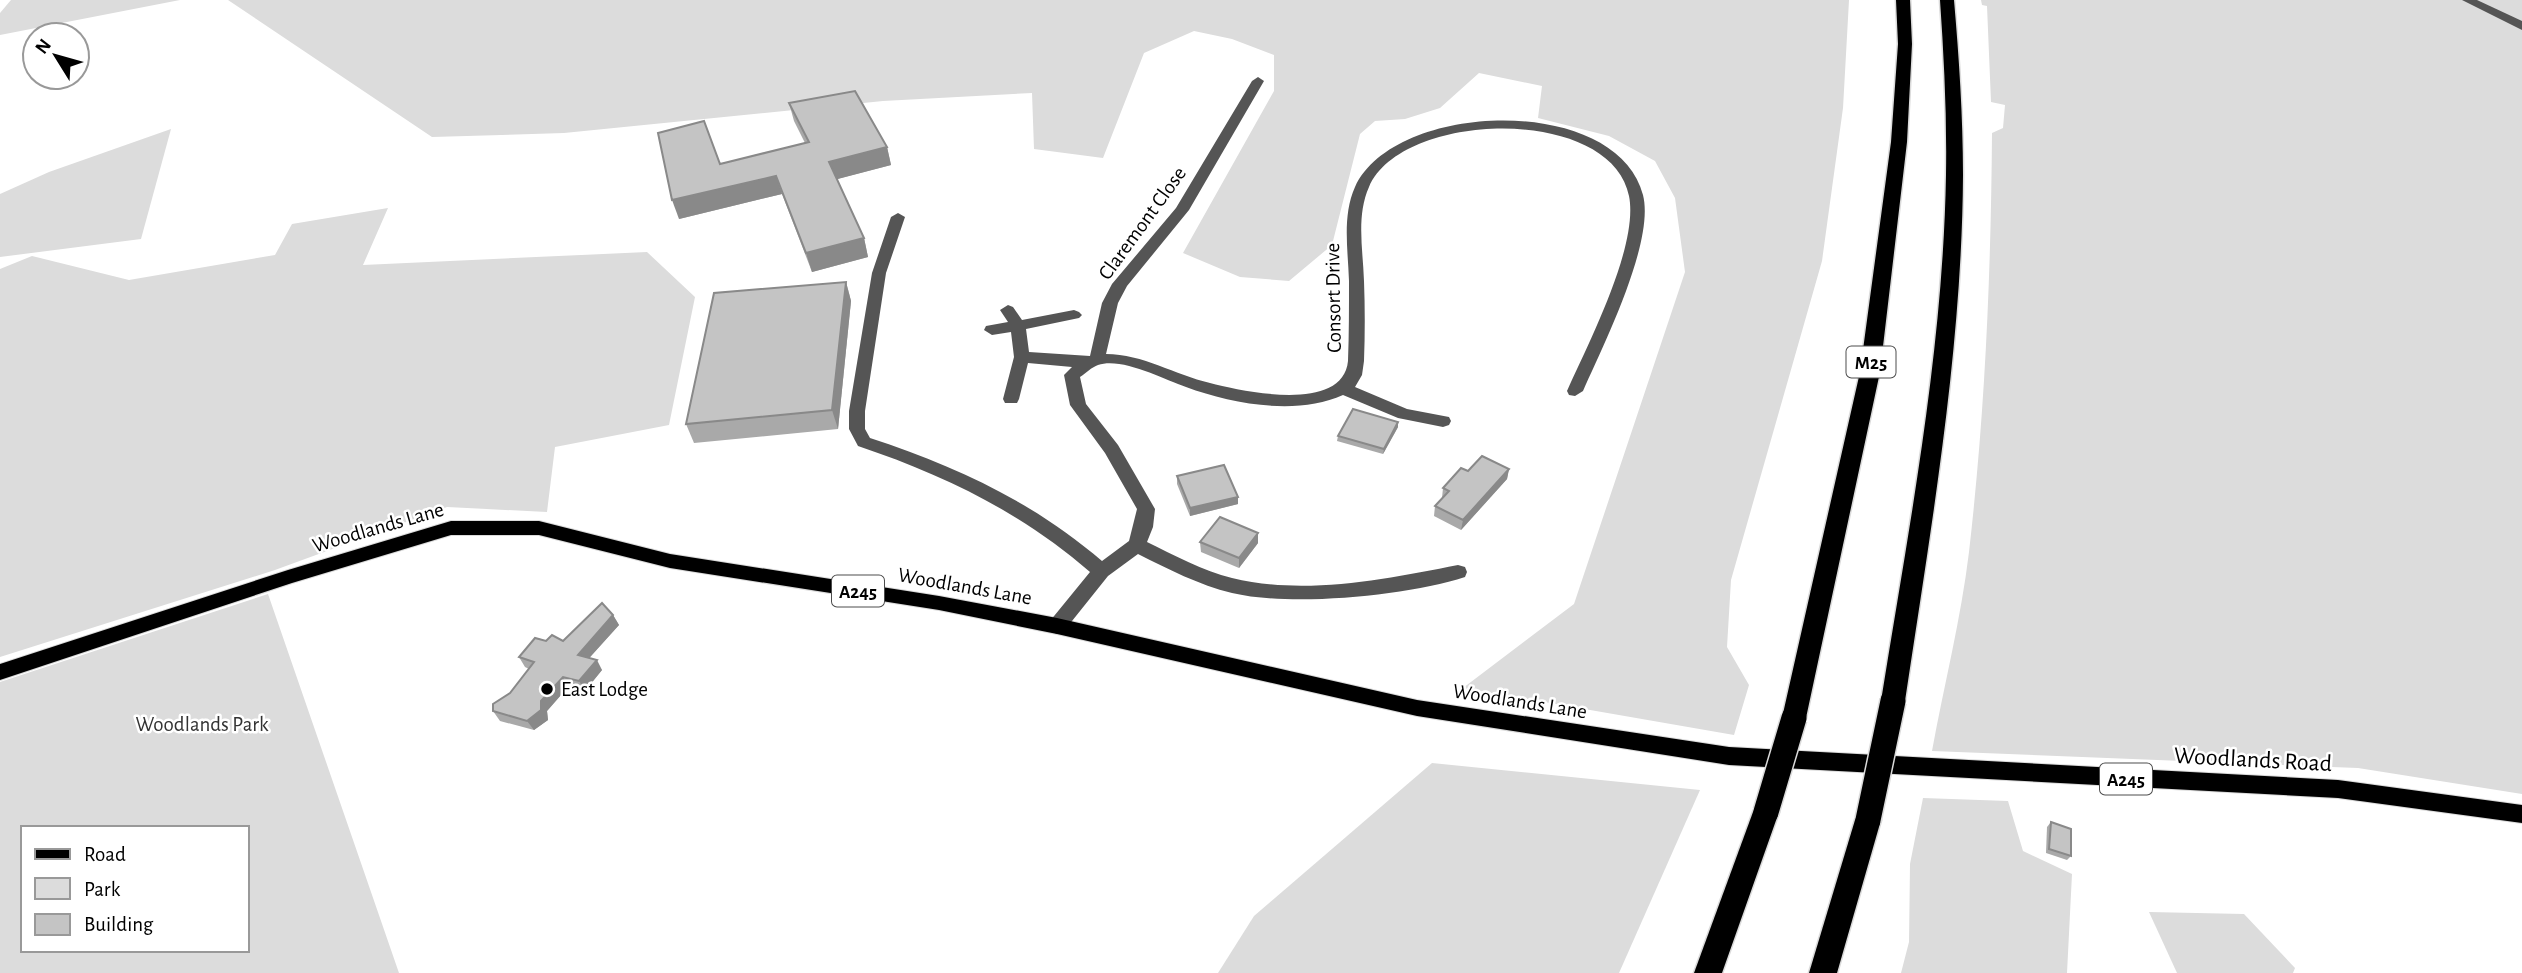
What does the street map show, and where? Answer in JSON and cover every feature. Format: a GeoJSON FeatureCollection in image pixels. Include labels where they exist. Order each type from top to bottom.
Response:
{"type":"FeatureCollection","features":[{"type":"Feature","properties":{"kind":"highway","name":"M25"},"geometry":{"type":"LineString","coordinates":[[1708,973],[1766,812],[1794,718],[1870,372],[1899,142],[1905,44],[1903,0]]}},
{"type":"Feature","properties":{"kind":"highway"},"geometry":{"type":"LineString","coordinates":[[1823,973],[1868,820],[1893,701],[1940,389],[1957,174],[1953,55],[1947,0]]}},
{"type":"Feature","properties":{"kind":"main road","name":"Woodlands Lane"},"geometry":{"type":"LineString","coordinates":[[0,672],[451,528],[539,528],[670,561],[939,603],[1057,626],[1417,708],[1729,756]]}},
{"type":"Feature","properties":{"kind":"main road","name":"Woodlands Road"},"geometry":{"type":"LineString","coordinates":[[1729,756],[2337,789],[2522,814]]}},
{"type":"Feature","properties":{"kind":"street"},"geometry":{"type":"LineString","coordinates":[[2468,0],[2522,26]]}},
{"type":"Feature","properties":{"kind":"street","name":"Claremont Close"},"geometry":{"type":"LineString","coordinates":[[1093,361],[1110,303],[1120,284],[1182,210],[1258,81]]}},
{"type":"Feature","properties":{"kind":"street","name":"Consort Drive"},"geometry":{"type":"LineString","coordinates":[[1342,388],[1352,380],[1356,361],[1357,321],[1352,224],[1356,201],[1364,180],[1378,163],[1399,146],[1422,136],[1471,126],[1499,125],[1563,132],[1593,144],[1611,156],[1632,179],[1637,209],[1634,234],[1622,275],[1575,391]]}},
{"type":"Feature","properties":{"kind":"street"},"geometry":{"type":"LineString","coordinates":[[898,217],[879,273],[857,411],[857,429],[864,442],[933,466],[1029,512],[1063,537],[1101,571]]}},
{"type":"Feature","properties":{"kind":"street"},"geometry":{"type":"LineString","coordinates":[[1008,310],[1018,325],[1022,357],[1011,398]]}},
{"type":"Feature","properties":{"kind":"street"},"geometry":{"type":"LineString","coordinates":[[992,330],[1074,314]]}},
{"type":"Feature","properties":{"kind":"street"},"geometry":{"type":"LineString","coordinates":[[1022,357],[1119,361],[1204,387],[1256,397],[1306,400],[1326,398],[1342,388],[1404,414],[1443,421]]}},
{"type":"Feature","properties":{"kind":"street"},"geometry":{"type":"LineString","coordinates":[[1057,626],[1101,571],[1136,545],[1144,527],[1146,509],[1112,449],[1077,405],[1072,375],[1093,361]]}},
{"type":"Feature","properties":{"kind":"street"},"geometry":{"type":"LineString","coordinates":[[1136,545],[1232,586],[1279,594],[1418,580],[1458,572]]}},
{"type":"Feature","properties":{"kind":"green space"},"geometry":{"type":"Polygon","coordinates":[[[11,0],[180,0],[72,21],[21,21],[21,31],[0,35],[0,13],[11,0]]]}},
{"type":"Feature","properties":{"kind":"green space"},"geometry":{"type":"Polygon","coordinates":[[[228,0],[1849,0],[1843,108],[1822,261],[1731,580],[1727,647],[1749,685],[1734,735],[1463,688],[1574,604],[1685,272],[1675,198],[1655,161],[1609,136],[1538,118],[1542,86],[1479,73],[1440,108],[1405,119],[1375,121],[1360,134],[1332,245],[1289,281],[1240,277],[1183,253],[1274,91],[1274,55],[1232,39],[1194,31],[1144,53],[1103,158],[1034,149],[1032,93],[883,101],[564,133],[432,137],[228,0]]]}},
{"type":"Feature","properties":{"kind":"green space"},"geometry":{"type":"Polygon","coordinates":[[[1981,0],[2522,0],[2522,794],[2358,768],[1932,751],[1969,552],[1986,343],[1992,133],[2003,128],[2005,105],[1991,102],[1987,6],[1982,5],[1981,0]]]}},
{"type":"Feature","properties":{"kind":"green space"},"geometry":{"type":"Polygon","coordinates":[[[171,129],[141,239],[0,257],[0,194],[49,172],[171,129]]]}},
{"type":"Feature","properties":{"kind":"green space"},"geometry":{"type":"Polygon","coordinates":[[[388,208],[363,265],[647,252],[695,297],[669,425],[555,447],[547,512],[447,507],[275,570],[0,657],[0,269],[32,256],[129,280],[275,255],[292,224],[388,208]]]}},
{"type":"Feature","properties":{"kind":"green space","name":"Woodlands Park"},"geometry":{"type":"Polygon","coordinates":[[[268,594],[399,973],[0,973],[0,682],[268,594]]]}},
{"type":"Feature","properties":{"kind":"green space"},"geometry":{"type":"Polygon","coordinates":[[[1432,763],[1700,790],[1619,973],[1218,973],[1254,916],[1432,763]]]}},
{"type":"Feature","properties":{"kind":"green space"},"geometry":{"type":"Polygon","coordinates":[[[1923,798],[2008,801],[2023,851],[2072,874],[2067,973],[1901,973],[1909,942],[1910,864],[1923,798]]]}},
{"type":"Feature","properties":{"kind":"green space"},"geometry":{"type":"Polygon","coordinates":[[[2149,912],[2244,914],[2295,968],[2293,973],[2177,973],[2149,912]]]}},
{"type":"Feature","properties":{"kind":"building"},"geometry":{"type":"Polygon","coordinates":[[[855,91],[887,147],[829,162],[864,238],[806,253],[776,176],[672,200],[658,133],[704,121],[720,164],[809,142],[789,103],[855,91]]]}},
{"type":"Feature","properties":{"kind":"building"},"geometry":{"type":"Polygon","coordinates":[[[846,282],[832,410],[686,424],[714,293],[846,282]]]}},
{"type":"Feature","properties":{"kind":"building"},"geometry":{"type":"Polygon","coordinates":[[[1353,409],[1398,422],[1384,449],[1338,436],[1353,409]]]}},
{"type":"Feature","properties":{"kind":"building"},"geometry":{"type":"Polygon","coordinates":[[[1482,456],[1509,469],[1463,520],[1435,506],[1449,491],[1443,488],[1461,468],[1468,471],[1482,456]]]}},
{"type":"Feature","properties":{"kind":"building"},"geometry":{"type":"Polygon","coordinates":[[[1224,465],[1238,497],[1190,508],[1177,476],[1224,465]]]}},
{"type":"Feature","properties":{"kind":"building"},"geometry":{"type":"Polygon","coordinates":[[[1220,517],[1258,533],[1239,558],[1200,542],[1220,517]]]}},
{"type":"Feature","properties":{"kind":"building"},"geometry":{"type":"Polygon","coordinates":[[[602,603],[613,615],[578,655],[597,660],[579,681],[563,677],[541,701],[541,710],[527,721],[493,711],[493,704],[510,693],[534,662],[519,657],[535,638],[546,641],[552,635],[563,641],[602,603]]]}},
{"type":"Feature","properties":{"kind":"building"},"geometry":{"type":"Polygon","coordinates":[[[2051,822],[2071,829],[2071,856],[2049,849],[2051,822]]]}},
{"type":"Feature","properties":{"kind":"place","name":"East Lodge"},"geometry":{"type":"Point","coordinates":[547,689]}}]}
